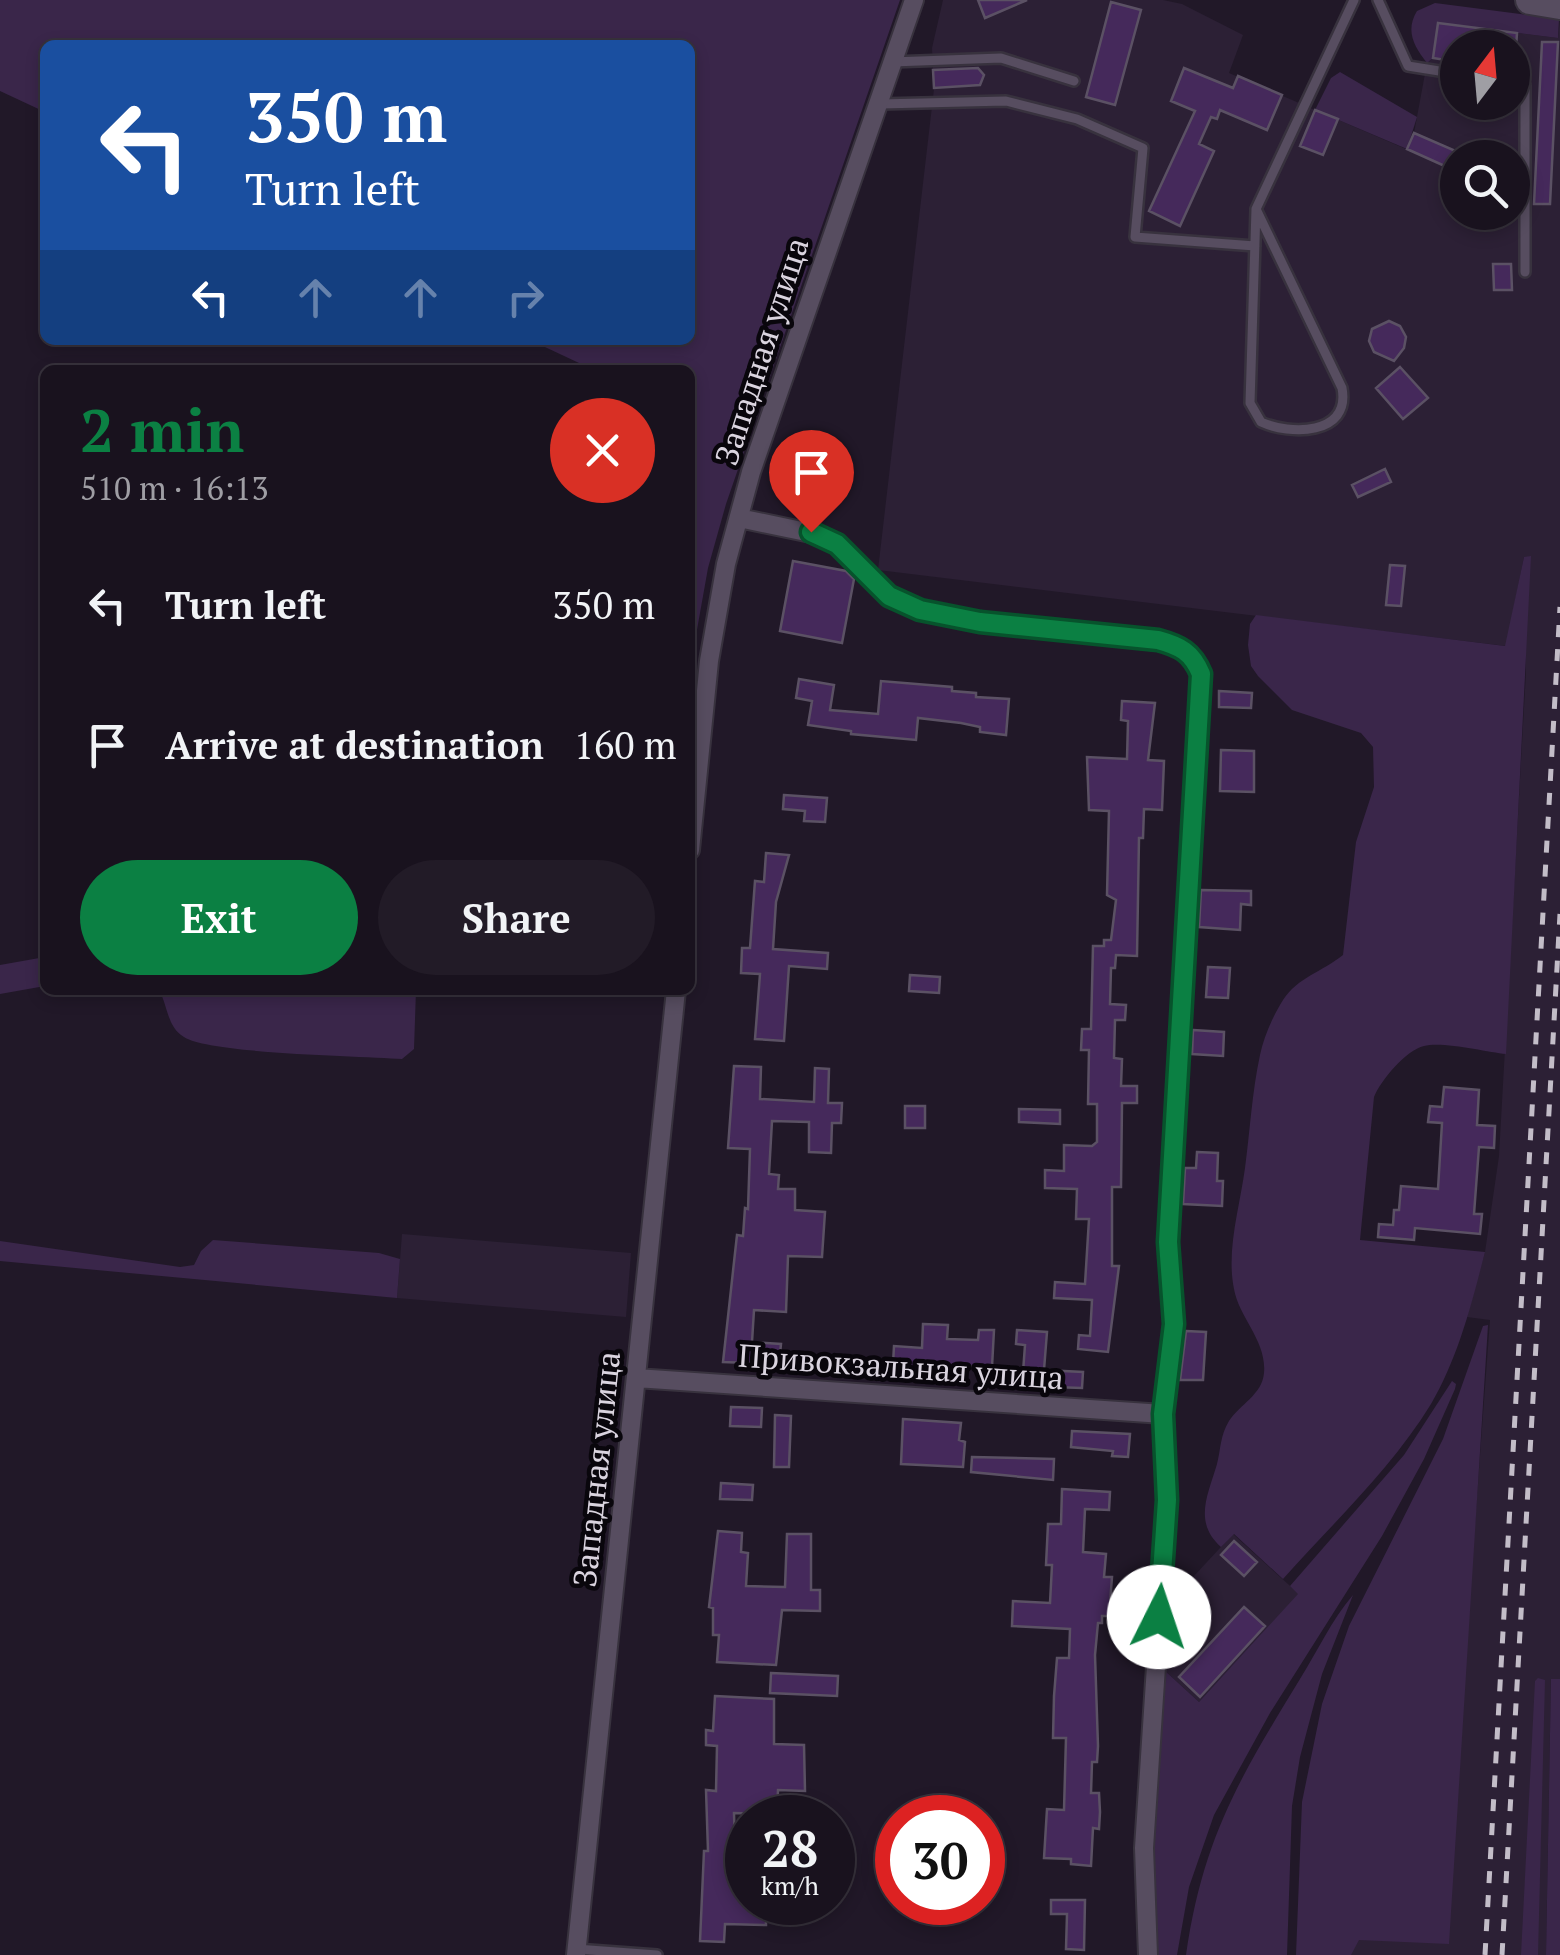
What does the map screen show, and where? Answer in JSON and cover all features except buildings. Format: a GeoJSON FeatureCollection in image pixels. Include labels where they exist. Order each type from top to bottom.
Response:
{"type":"FeatureCollection","features":[{"type":"Feature","properties":{"kind":"main road"},"geometry":{"type":"LineString","coordinates":[[1530,0],[1560,4]]}},
{"type":"Feature","properties":{"kind":"street","name":"Западная улица"},"geometry":{"type":"LineString","coordinates":[[695,800],[709,661],[739,518],[914,0]]}},
{"type":"Feature","properties":{"kind":"street"},"geometry":{"type":"LineString","coordinates":[[739,518],[811,532],[837,544],[901,604],[980,622],[1158,640],[1184,649],[1202,680],[1168,1242],[1174,1324],[1163,1414],[1167,1500],[1144,1848],[1148,1955]]}},
{"type":"Feature","properties":{"kind":"street","name":"Западная улица"},"geometry":{"type":"LineString","coordinates":[[576,1952],[675,995]]}},
{"type":"Feature","properties":{"kind":"street","name":"Привокзальная улица"},"geometry":{"type":"LineString","coordinates":[[636,1378],[1163,1414]]}},
{"type":"Feature","properties":{"kind":"lane"},"geometry":{"type":"LineString","coordinates":[[1256,209],[1342,388],[1342,407],[1328,423],[1315,429],[1300,432],[1275,428],[1261,422],[1250,403],[1256,209],[1354,0]]}},
{"type":"Feature","properties":{"kind":"lane"},"geometry":{"type":"LineString","coordinates":[[1378,0],[1408,66],[1440,71]]}},
{"type":"Feature","properties":{"kind":"lane"},"geometry":{"type":"LineString","coordinates":[[892,62],[1001,58],[1074,81]]}},
{"type":"Feature","properties":{"kind":"lane"},"geometry":{"type":"LineString","coordinates":[[877,104],[1006,101],[1077,119],[1143,148],[1134,236],[1254,246]]}},
{"type":"Feature","properties":{"kind":"lane"},"geometry":{"type":"LineString","coordinates":[[1525,120],[1525,272]]}},
{"type":"Feature","properties":{"kind":"lane"},"geometry":{"type":"LineString","coordinates":[[576,1952],[657,1955]]}},
{"type":"Feature","properties":{"kind":"shaded area"},"geometry":{"type":"Polygon","coordinates":[[[0,0],[900,0],[726,504],[708,568],[695,641],[695,365],[583,365],[541,345],[695,345],[695,40],[40,40],[40,110],[0,91],[0,0]]]}},
{"type":"Feature","properties":{"kind":"shaded area"},"geometry":{"type":"Polygon","coordinates":[[[943,0],[1163,0],[1182,4],[1243,35],[1229,73],[1406,149],[1414,133],[1438,23],[1494,30],[1440,30],[1440,120],[1530,120],[1530,34],[1558,38],[1560,19],[1560,1679],[1551,1680],[1546,1955],[1296,1955],[1474,1537],[1490,1320],[1467,1317],[1485,1252],[1499,1156],[1526,672],[1524,557],[1506,646],[878,570],[934,89],[932,48],[943,0]]]}},
{"type":"Feature","properties":{"kind":"shaded area"},"geometry":{"type":"Polygon","coordinates":[[[1435,3],[1559,19],[1558,38],[1530,34],[1530,30],[1438,23],[1433,58],[1427,63],[1411,32],[1417,11],[1435,3]]]}},
{"type":"Feature","properties":{"kind":"shaded area"},"geometry":{"type":"Polygon","coordinates":[[[1340,72],[1417,117],[1407,149],[1315,110],[1331,78],[1340,72]]]}},
{"type":"Feature","properties":{"kind":"shaded area"},"geometry":{"type":"Polygon","coordinates":[[[1531,556],[1506,1054],[1424,1046],[1402,1059],[1388,1074],[1374,1097],[1360,1240],[1485,1252],[1457,1349],[1431,1404],[1380,1473],[1283,1579],[1234,1534],[1221,1547],[1212,1538],[1205,1518],[1224,1432],[1259,1387],[1264,1373],[1261,1350],[1234,1289],[1233,1244],[1255,1083],[1266,1033],[1289,992],[1343,955],[1356,842],[1374,787],[1373,747],[1361,733],[1292,710],[1258,676],[1251,666],[1250,624],[1256,615],[1505,646],[1524,557],[1531,556]]]}},
{"type":"Feature","properties":{"kind":"shaded area"},"geometry":{"type":"Polygon","coordinates":[[[40,958],[40,987],[0,994],[0,965],[40,958]]]}},
{"type":"Feature","properties":{"kind":"shaded area"},"geometry":{"type":"Polygon","coordinates":[[[161,995],[416,995],[414,1049],[402,1059],[223,1047],[184,1037],[171,1022],[161,995]]]}},
{"type":"Feature","properties":{"kind":"shaded area"},"geometry":{"type":"Polygon","coordinates":[[[402,1234],[631,1253],[626,1317],[397,1298],[402,1234]]]}},
{"type":"Feature","properties":{"kind":"shaded area"},"geometry":{"type":"Polygon","coordinates":[[[213,1240],[379,1253],[400,1259],[397,1298],[0,1261],[0,1241],[180,1267],[194,1265],[213,1240]]]}},
{"type":"Feature","properties":{"kind":"shaded area"},"geometry":{"type":"Polygon","coordinates":[[[1488,1325],[1449,1944],[1359,1940],[1351,1955],[1296,1955],[1302,1802],[1322,1704],[1349,1626],[1443,1439],[1483,1326],[1488,1325]]]}},
{"type":"Feature","properties":{"kind":"shaded area"},"geometry":{"type":"Polygon","coordinates":[[[1452,1381],[1455,1389],[1424,1459],[1382,1536],[1270,1713],[1214,1815],[1189,1887],[1177,1955],[1156,1955],[1150,1876],[1163,1669],[1199,1702],[1298,1594],[1290,1586],[1404,1455],[1452,1381]]]}},
{"type":"Feature","properties":{"kind":"shaded area"},"geometry":{"type":"Polygon","coordinates":[[[1233,1534],[1299,1594],[1199,1702],[1163,1669],[1168,1604],[1233,1534]]]}},
{"type":"Feature","properties":{"kind":"shaded area"},"geometry":{"type":"Polygon","coordinates":[[[1353,1595],[1322,1674],[1300,1757],[1292,1806],[1287,1955],[1186,1955],[1202,1877],[1226,1811],[1331,1625],[1353,1595]]]}},
{"type":"Feature","properties":{"kind":"shaded area"},"geometry":{"type":"Polygon","coordinates":[[[1551,1679],[1560,1679],[1560,1955],[1546,1955],[1551,1679]]]}},
{"type":"Feature","properties":{"kind":"shaded area"},"geometry":{"type":"Polygon","coordinates":[[[1545,1680],[1538,1955],[1521,1955],[1535,1681],[1545,1680]]]}},
{"type":"Feature","properties":{"kind":"railway"},"geometry":{"type":"LineString","coordinates":[[1485,1955],[1560,607]]}},
{"type":"Feature","properties":{"kind":"railway"},"geometry":{"type":"LineString","coordinates":[[1502,1955],[1560,914]]}},
{"type":"Feature","properties":{"kind":"route"},"geometry":{"type":"LineString","coordinates":[[811,532],[837,544],[901,604],[980,622],[1158,640],[1184,649],[1201,674],[1168,1242],[1174,1324],[1163,1414],[1167,1500],[1159,1617]]}}]}
